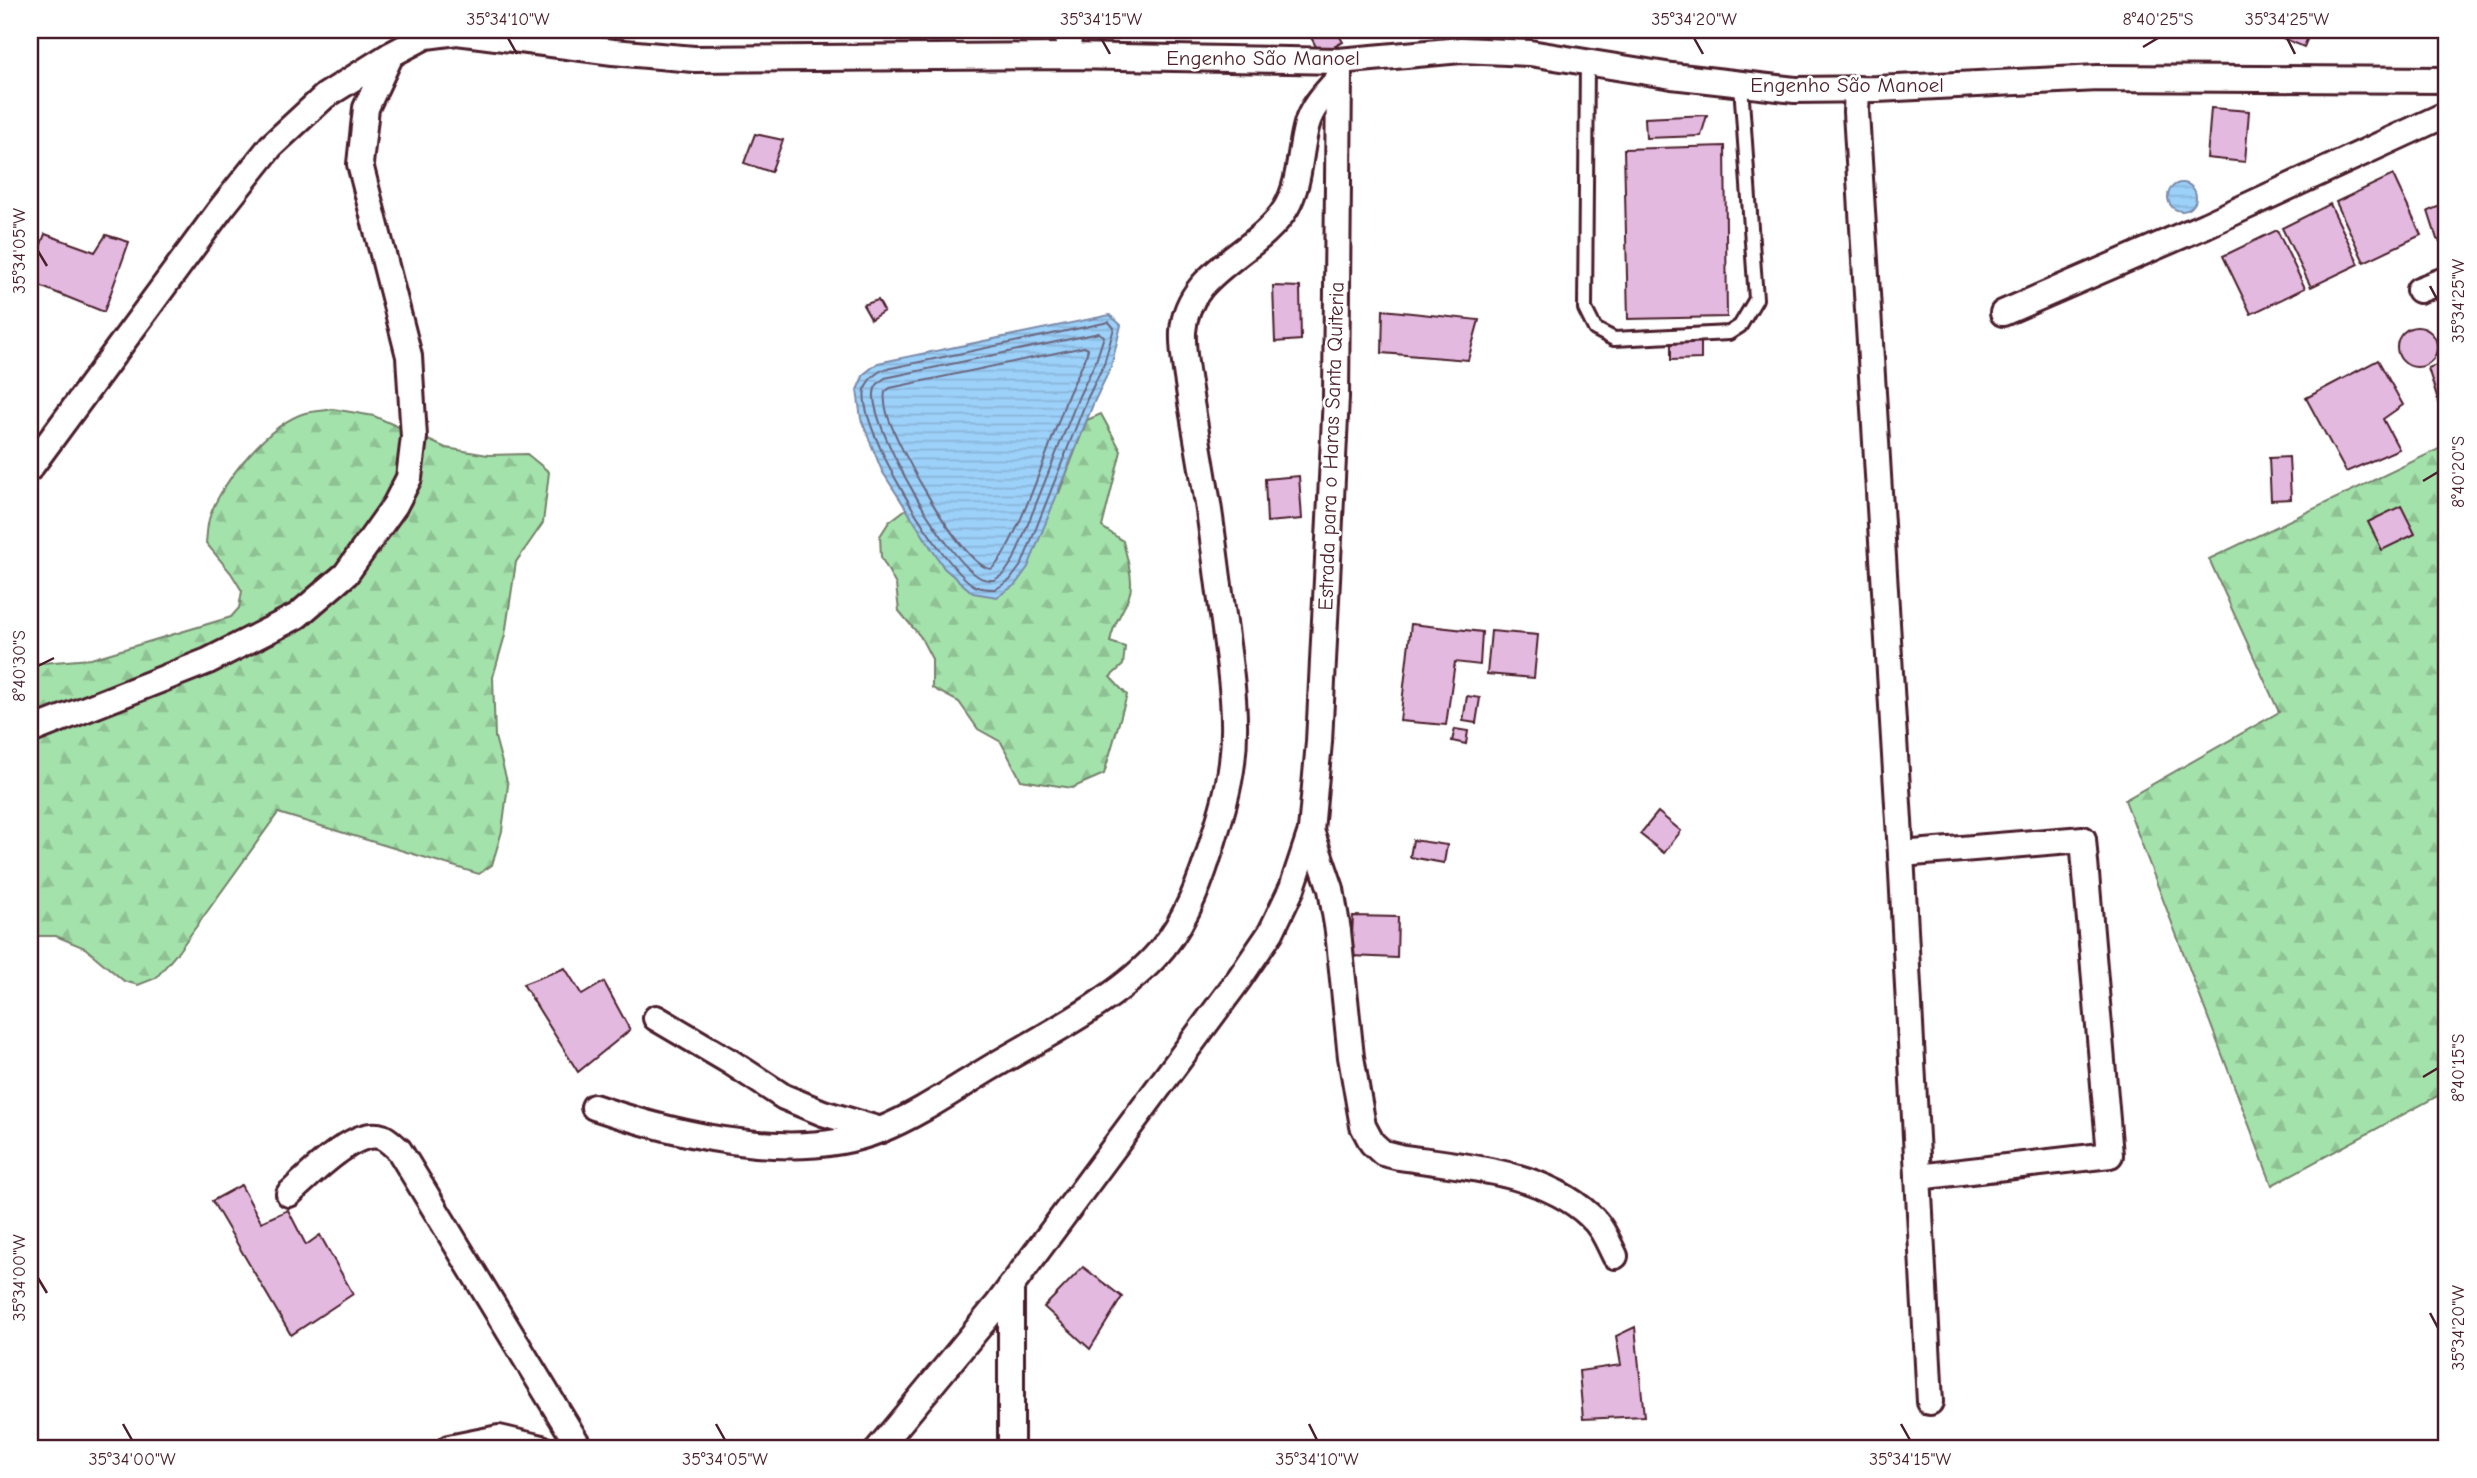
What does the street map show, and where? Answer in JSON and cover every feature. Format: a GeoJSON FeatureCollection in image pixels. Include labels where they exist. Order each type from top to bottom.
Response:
{"type":"FeatureCollection","features":[{"type":"Feature","properties":{"kind":"street"},"geometry":{"type":"LineString","coordinates":[[1069,30],[1069,56]]}},
{"type":"Feature","properties":{"kind":"street","name":"Engenho São Manoel"},"geometry":{"type":"LineString","coordinates":[[30,468],[219,210],[271,146],[325,96],[391,54],[426,36],[457,31],[613,52],[694,59],[1069,56],[1338,70],[1461,50],[1530,53],[1741,85],[1796,90],[2098,78],[2447,80]]}},
{"type":"Feature","properties":{"kind":"street"},"geometry":{"type":"LineString","coordinates":[[33,727],[208,661],[297,616],[345,574],[396,505],[409,478],[414,437],[409,356],[360,164],[366,108],[391,54]]}},
{"type":"Feature","properties":{"kind":"street"},"geometry":{"type":"LineString","coordinates":[[594,1107],[674,1131],[743,1142],[813,1145],[841,1142],[881,1130],[1117,990],[1153,959],[1177,928],[1200,882],[1228,794],[1235,717],[1183,330],[1197,292],[1214,274],[1269,229],[1287,207],[1299,175],[1307,124],[1338,70]]}},
{"type":"Feature","properties":{"kind":"street","name":"Estrada para o Haras Santa Quiteria"},"geometry":{"type":"LineString","coordinates":[[1311,831],[1319,742],[1336,397],[1338,70]]}},
{"type":"Feature","properties":{"kind":"street"},"geometry":{"type":"LineString","coordinates":[[1857,89],[1930,1402]]}},
{"type":"Feature","properties":{"kind":"street"},"geometry":{"type":"LineString","coordinates":[[2003,313],[2206,225],[2447,114]]}},
{"type":"Feature","properties":{"kind":"street"},"geometry":{"type":"LineString","coordinates":[[2419,290],[2447,279]]}},
{"type":"Feature","properties":{"kind":"street"},"geometry":{"type":"LineString","coordinates":[[1311,831],[1331,889],[1351,1057],[1363,1126],[1372,1143],[1383,1153],[1399,1157],[1514,1176],[1569,1199],[1590,1216],[1604,1233],[1615,1256]]}},
{"type":"Feature","properties":{"kind":"street"},"geometry":{"type":"LineString","coordinates":[[879,1448],[1011,1286],[1239,979],[1271,932],[1292,888],[1311,831]]}},
{"type":"Feature","properties":{"kind":"street"},"geometry":{"type":"LineString","coordinates":[[1901,853],[2083,839],[2110,1155],[1918,1177]]}},
{"type":"Feature","properties":{"kind":"street"},"geometry":{"type":"LineString","coordinates":[[656,1018],[784,1097],[823,1113],[881,1130]]}},
{"type":"Feature","properties":{"kind":"street"},"geometry":{"type":"LineString","coordinates":[[289,1194],[341,1148],[364,1137],[380,1136],[400,1150],[580,1448]]}},
{"type":"Feature","properties":{"kind":"street"},"geometry":{"type":"LineString","coordinates":[[1011,1286],[1011,1448]]}},
{"type":"Feature","properties":{"kind":"street"},"geometry":{"type":"LineString","coordinates":[[449,1448],[499,1438],[542,1448]]}},
{"type":"Feature","properties":{"kind":"lane"},"geometry":{"type":"LineString","coordinates":[[1587,62],[1585,309],[1595,329],[1614,339],[1729,333],[1740,326],[1756,299],[1741,85]]}},
{"type":"Feature","properties":{"kind":"green space"},"geometry":{"type":"Polygon","coordinates":[[[333,409],[374,416],[446,448],[488,455],[527,454],[549,472],[543,523],[516,562],[505,635],[493,677],[495,737],[508,785],[502,831],[492,865],[479,874],[278,813],[178,952],[156,978],[138,985],[124,981],[85,948],[56,936],[30,936],[30,664],[91,659],[231,617],[239,608],[242,591],[206,543],[209,519],[216,502],[248,456],[277,429],[305,413],[333,409]]]}},
{"type":"Feature","properties":{"kind":"green space"},"geometry":{"type":"Polygon","coordinates":[[[1101,414],[1121,451],[1102,527],[1123,541],[1131,576],[1131,590],[1110,642],[1125,647],[1123,665],[1110,677],[1127,695],[1104,774],[1072,788],[1021,780],[1001,742],[978,729],[959,702],[932,688],[932,659],[920,636],[899,611],[896,585],[881,557],[880,536],[889,522],[906,509],[918,494],[1059,493],[1087,420],[1101,414]]]}},
{"type":"Feature","properties":{"kind":"green space"},"geometry":{"type":"Polygon","coordinates":[[[2447,445],[2447,1091],[2272,1185],[2125,800],[2279,712],[2209,559],[2447,445]]]}},
{"type":"Feature","properties":{"kind":"water"},"geometry":{"type":"Polygon","coordinates":[[[2182,183],[2192,187],[2196,197],[2192,207],[2182,211],[2172,207],[2168,197],[2172,187],[2182,183]]]}},
{"type":"Feature","properties":{"kind":"water"},"geometry":{"type":"Polygon","coordinates":[[[1110,315],[1121,325],[1111,367],[1094,402],[1028,567],[1015,585],[997,597],[973,593],[944,568],[882,471],[861,419],[857,390],[864,374],[878,363],[1110,315]]]}},
{"type":"Feature","properties":{"kind":"building"},"geometry":{"type":"Polygon","coordinates":[[[1193,30],[1231,30],[1230,38],[1192,34],[1193,30]]]}},
{"type":"Feature","properties":{"kind":"building"},"geometry":{"type":"Polygon","coordinates":[[[1307,30],[1336,30],[1343,42],[1320,54],[1307,30]]]}},
{"type":"Feature","properties":{"kind":"building"},"geometry":{"type":"Polygon","coordinates":[[[2264,30],[2311,30],[2304,47],[2264,30]]]}},
{"type":"Feature","properties":{"kind":"building"},"geometry":{"type":"Polygon","coordinates":[[[2211,108],[2249,111],[2245,162],[2207,158],[2211,108]]]}},
{"type":"Feature","properties":{"kind":"building"},"geometry":{"type":"Polygon","coordinates":[[[1707,115],[1701,136],[1646,138],[1645,118],[1707,115]]]}},
{"type":"Feature","properties":{"kind":"building"},"geometry":{"type":"Polygon","coordinates":[[[755,134],[783,140],[771,172],[744,163],[755,134]]]}},
{"type":"Feature","properties":{"kind":"building"},"geometry":{"type":"Polygon","coordinates":[[[1725,146],[1727,317],[1628,319],[1624,149],[1725,146]]]}},
{"type":"Feature","properties":{"kind":"building"},"geometry":{"type":"Polygon","coordinates":[[[2393,175],[2421,235],[2364,262],[2336,202],[2393,175]]]}},
{"type":"Feature","properties":{"kind":"building"},"geometry":{"type":"Polygon","coordinates":[[[2447,203],[2447,246],[2437,239],[2428,211],[2447,203]]]}},
{"type":"Feature","properties":{"kind":"building"},"geometry":{"type":"Polygon","coordinates":[[[2330,204],[2359,264],[2311,287],[2282,228],[2330,204]]]}},
{"type":"Feature","properties":{"kind":"building"},"geometry":{"type":"Polygon","coordinates":[[[2277,230],[2305,288],[2251,314],[2223,256],[2277,230]]]}},
{"type":"Feature","properties":{"kind":"building"},"geometry":{"type":"Polygon","coordinates":[[[45,234],[95,252],[106,235],[129,242],[104,312],[30,282],[30,273],[45,234]]]}},
{"type":"Feature","properties":{"kind":"building"},"geometry":{"type":"Polygon","coordinates":[[[1273,286],[1300,287],[1301,340],[1275,342],[1273,286]]]}},
{"type":"Feature","properties":{"kind":"building"},"geometry":{"type":"Polygon","coordinates":[[[878,300],[884,311],[871,319],[863,305],[878,300]]]}},
{"type":"Feature","properties":{"kind":"building"},"geometry":{"type":"Polygon","coordinates":[[[1383,310],[1479,320],[1468,360],[1382,353],[1383,310]]]}},
{"type":"Feature","properties":{"kind":"building"},"geometry":{"type":"Polygon","coordinates":[[[2417,327],[2431,333],[2437,347],[2431,361],[2417,367],[2403,361],[2397,347],[2403,333],[2417,327]]]}},
{"type":"Feature","properties":{"kind":"building"},"geometry":{"type":"Polygon","coordinates":[[[1671,342],[1701,342],[1701,359],[1671,360],[1671,342]]]}},
{"type":"Feature","properties":{"kind":"building"},"geometry":{"type":"Polygon","coordinates":[[[2378,360],[2403,405],[2383,419],[2399,449],[2346,472],[2306,398],[2378,360]]]}},
{"type":"Feature","properties":{"kind":"building"},"geometry":{"type":"Polygon","coordinates":[[[2447,361],[2447,400],[2439,403],[2428,368],[2447,361]]]}},
{"type":"Feature","properties":{"kind":"building"},"geometry":{"type":"Polygon","coordinates":[[[2289,457],[2291,499],[2271,500],[2269,458],[2289,457]]]}},
{"type":"Feature","properties":{"kind":"building"},"geometry":{"type":"Polygon","coordinates":[[[1299,476],[1302,519],[1267,522],[1265,479],[1299,476]]]}},
{"type":"Feature","properties":{"kind":"building"},"geometry":{"type":"Polygon","coordinates":[[[2401,506],[2415,534],[2382,550],[2368,522],[2401,506]]]}},
{"type":"Feature","properties":{"kind":"building"},"geometry":{"type":"Polygon","coordinates":[[[1411,624],[1482,632],[1480,665],[1455,662],[1446,725],[1400,721],[1411,624]]]}},
{"type":"Feature","properties":{"kind":"building"},"geometry":{"type":"Polygon","coordinates":[[[1491,631],[1538,635],[1534,678],[1487,674],[1491,631]]]}},
{"type":"Feature","properties":{"kind":"building"},"geometry":{"type":"Polygon","coordinates":[[[1467,696],[1480,698],[1476,723],[1463,721],[1467,696]]]}},
{"type":"Feature","properties":{"kind":"building"},"geometry":{"type":"Polygon","coordinates":[[[1455,729],[1468,731],[1466,744],[1452,741],[1455,729]]]}},
{"type":"Feature","properties":{"kind":"building"},"geometry":{"type":"Polygon","coordinates":[[[1658,812],[1681,831],[1664,853],[1640,834],[1658,812]]]}},
{"type":"Feature","properties":{"kind":"building"},"geometry":{"type":"Polygon","coordinates":[[[1413,840],[1447,845],[1444,863],[1410,857],[1413,840]]]}},
{"type":"Feature","properties":{"kind":"building"},"geometry":{"type":"Polygon","coordinates":[[[1353,916],[1398,917],[1397,958],[1351,956],[1353,916]]]}},
{"type":"Feature","properties":{"kind":"building"},"geometry":{"type":"Polygon","coordinates":[[[565,968],[582,995],[604,982],[630,1030],[578,1072],[523,984],[565,968]]]}},
{"type":"Feature","properties":{"kind":"building"},"geometry":{"type":"Polygon","coordinates":[[[241,1185],[261,1222],[288,1210],[306,1245],[320,1235],[353,1294],[291,1335],[212,1201],[241,1185]]]}},
{"type":"Feature","properties":{"kind":"building"},"geometry":{"type":"Polygon","coordinates":[[[1083,1267],[1122,1297],[1090,1349],[1044,1307],[1083,1267]]]}},
{"type":"Feature","properties":{"kind":"building"},"geometry":{"type":"Polygon","coordinates":[[[1635,1327],[1644,1416],[1583,1419],[1579,1371],[1621,1365],[1616,1336],[1635,1327]]]}}]}
